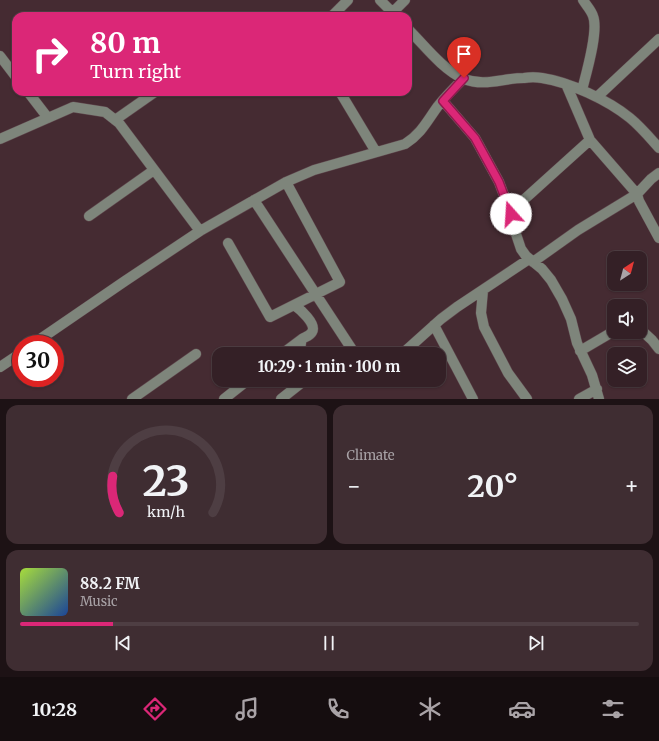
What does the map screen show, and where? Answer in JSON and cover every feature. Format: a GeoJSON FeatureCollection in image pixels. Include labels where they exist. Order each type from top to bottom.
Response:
{"type":"FeatureCollection","features":[{"type":"Feature","properties":{"kind":"street"},"geometry":{"type":"LineString","coordinates":[[336,12],[348,0]]}},
{"type":"Feature","properties":{"kind":"street"},"geometry":{"type":"LineString","coordinates":[[380,0],[392,12]]}},
{"type":"Feature","properties":{"kind":"street"},"geometry":{"type":"LineString","coordinates":[[396,12],[405,0]]}},
{"type":"Feature","properties":{"kind":"street"},"geometry":{"type":"LineString","coordinates":[[582,90],[592,50],[594,24],[594,17],[583,0]]}},
{"type":"Feature","properties":{"kind":"street"},"geometry":{"type":"LineString","coordinates":[[412,33],[454,73],[474,82],[486,83],[518,78],[542,78],[582,90],[629,117],[659,148]]}},
{"type":"Feature","properties":{"kind":"street"},"geometry":{"type":"LineString","coordinates":[[597,98],[659,39]]}},
{"type":"Feature","properties":{"kind":"street"},"geometry":{"type":"LineString","coordinates":[[0,56],[12,72]]}},
{"type":"Feature","properties":{"kind":"street"},"geometry":{"type":"LineString","coordinates":[[46,335],[200,231],[286,182],[314,170],[405,144],[423,130],[443,101],[464,78]]}},
{"type":"Feature","properties":{"kind":"street"},"geometry":{"type":"LineString","coordinates":[[566,84],[590,140],[637,194],[639,201],[659,238]]}},
{"type":"Feature","properties":{"kind":"street"},"geometry":{"type":"LineString","coordinates":[[31,96],[48,118]]}},
{"type":"Feature","properties":{"kind":"street"},"geometry":{"type":"LineString","coordinates":[[115,120],[149,96]]}},
{"type":"Feature","properties":{"kind":"street"},"geometry":{"type":"LineString","coordinates":[[342,96],[376,152]]}},
{"type":"Feature","properties":{"kind":"street"},"geometry":{"type":"LineString","coordinates":[[443,101],[475,138],[499,182],[511,214],[511,220],[521,249],[542,269],[551,280],[562,299],[571,319],[580,351],[587,363],[598,394],[579,399]]}},
{"type":"Feature","properties":{"kind":"street"},"geometry":{"type":"LineString","coordinates":[[0,139],[73,106],[105,112],[119,123],[200,231]]}},
{"type":"Feature","properties":{"kind":"street"},"geometry":{"type":"LineString","coordinates":[[511,214],[524,199],[590,140]]}},
{"type":"Feature","properties":{"kind":"street"},"geometry":{"type":"LineString","coordinates":[[89,216],[154,170]]}},
{"type":"Feature","properties":{"kind":"street"},"geometry":{"type":"LineString","coordinates":[[410,347],[457,307],[637,194],[659,173]]}},
{"type":"Feature","properties":{"kind":"street"},"geometry":{"type":"LineString","coordinates":[[228,243],[270,317],[340,282],[286,182]]}},
{"type":"Feature","properties":{"kind":"street"},"geometry":{"type":"LineString","coordinates":[[254,200],[350,347]]}},
{"type":"Feature","properties":{"kind":"street"},"geometry":{"type":"LineString","coordinates":[[483,290],[480,313],[484,327],[508,373],[527,399]]}},
{"type":"Feature","properties":{"kind":"street"},"geometry":{"type":"LineString","coordinates":[[291,347],[312,334],[314,329],[304,313],[294,305]]}},
{"type":"Feature","properties":{"kind":"street"},"geometry":{"type":"LineString","coordinates":[[434,326],[473,399]]}},
{"type":"Feature","properties":{"kind":"street"},"geometry":{"type":"LineString","coordinates":[[580,351],[607,335]]}},
{"type":"Feature","properties":{"kind":"street"},"geometry":{"type":"LineString","coordinates":[[647,335],[659,349]]}},
{"type":"Feature","properties":{"kind":"street"},"geometry":{"type":"LineString","coordinates":[[300,347],[302,339]]}},
{"type":"Feature","properties":{"kind":"street"},"geometry":{"type":"LineString","coordinates":[[132,399],[196,354]]}},
{"type":"Feature","properties":{"kind":"street"},"geometry":{"type":"LineString","coordinates":[[0,367],[12,358]]}},
{"type":"Feature","properties":{"kind":"street"},"geometry":{"type":"LineString","coordinates":[[224,399],[239,387]]}},
{"type":"Feature","properties":{"kind":"street"},"geometry":{"type":"LineString","coordinates":[[280,399],[296,387]]}},
{"type":"Feature","properties":{"kind":"route"},"geometry":{"type":"LineString","coordinates":[[464,78],[443,101],[475,138],[499,182],[511,214]]}}]}
